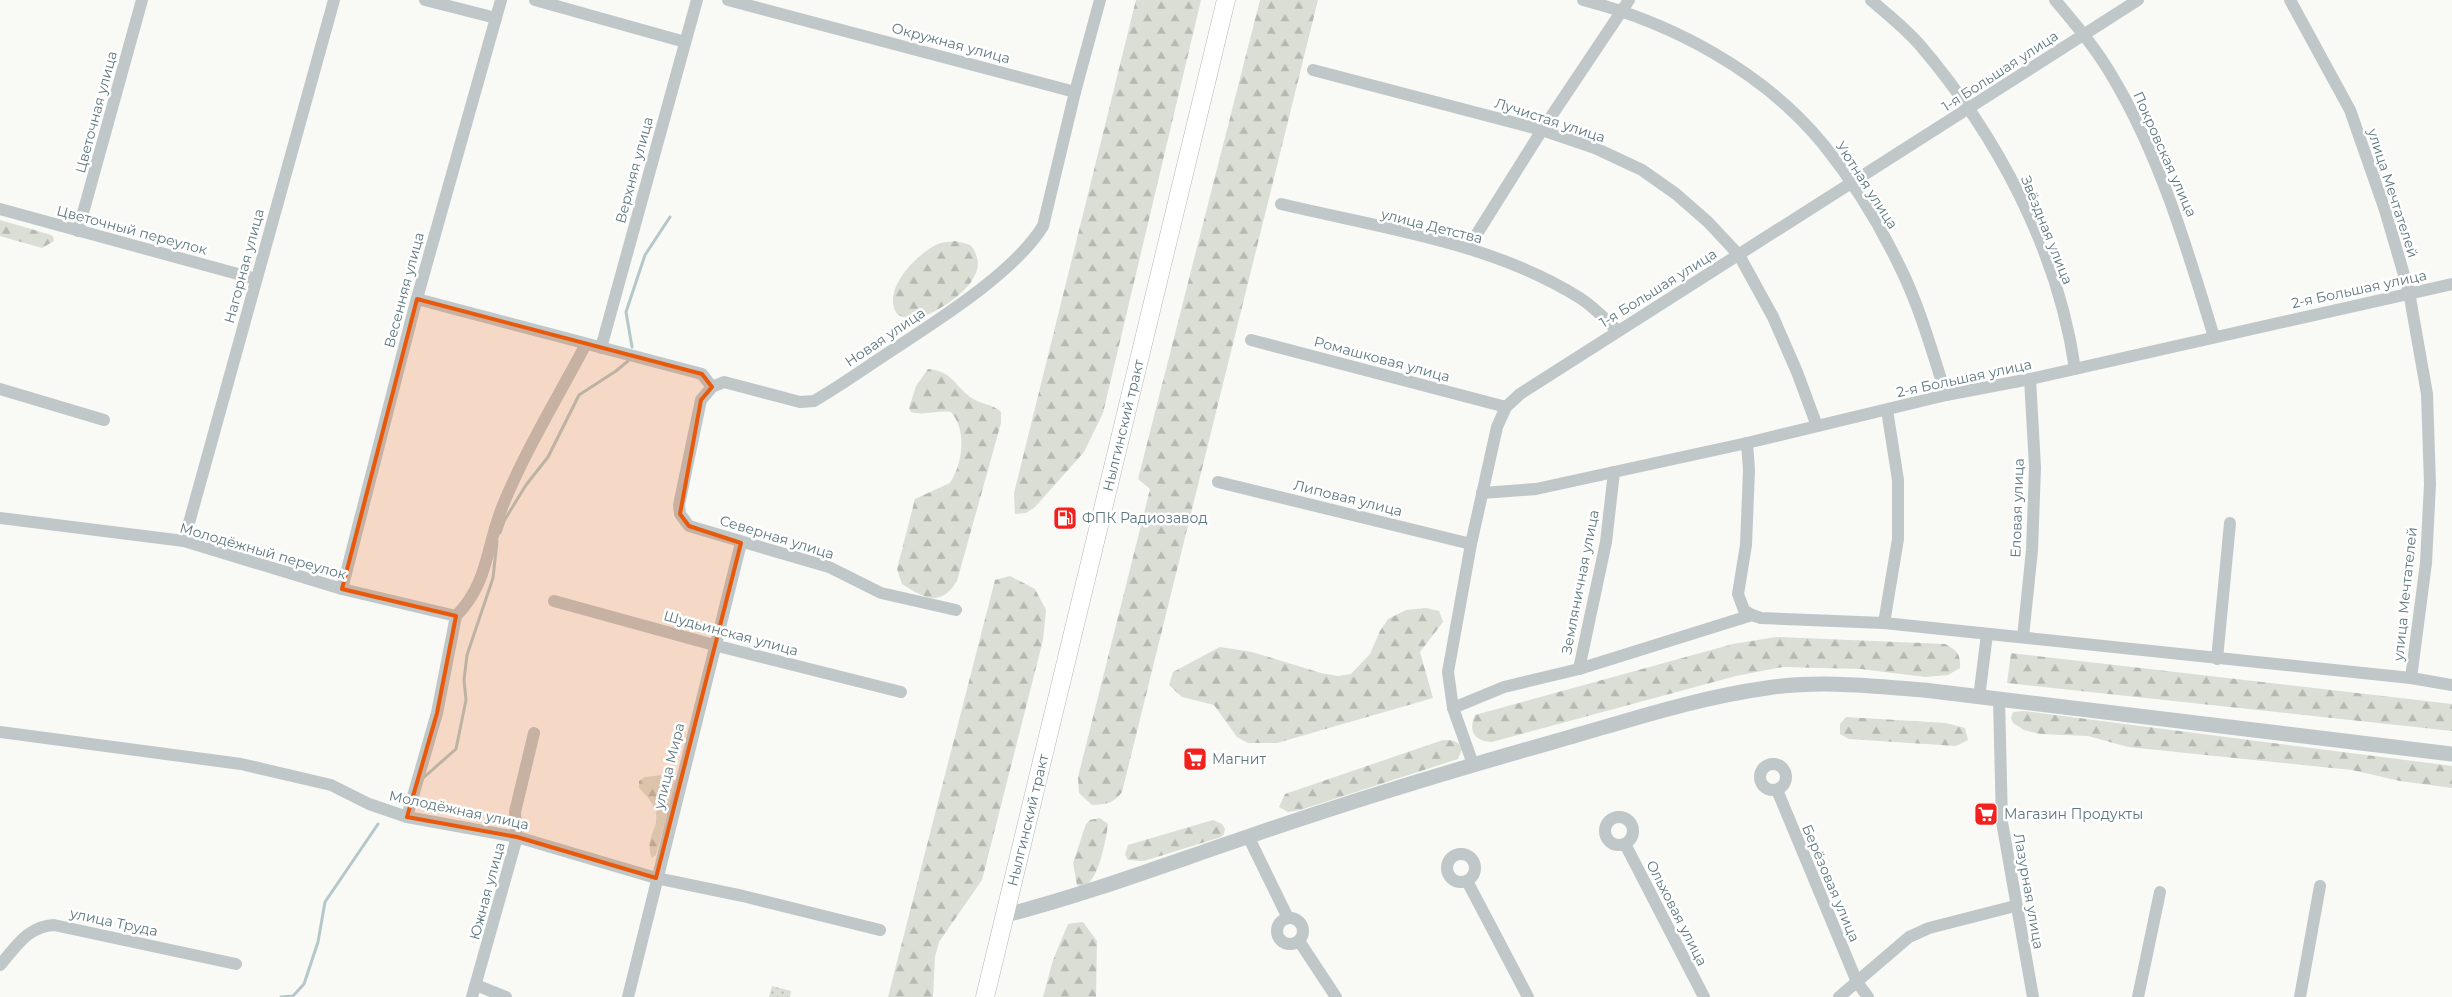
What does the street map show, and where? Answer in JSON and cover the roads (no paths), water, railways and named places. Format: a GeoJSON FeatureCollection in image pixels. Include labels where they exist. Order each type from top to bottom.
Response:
{"type":"FeatureCollection","features":[{"type":"Feature","properties":{"kind":"main road","name":"Нылгинский тракт"},"geometry":{"type":"LineString","coordinates":[[985,997],[1226,0]]}},
{"type":"Feature","properties":{"kind":"street","name":"Цветочная улица"},"geometry":{"type":"LineString","coordinates":[[78,231],[142,0]]}},
{"type":"Feature","properties":{"kind":"street","name":"Нагорная улица"},"geometry":{"type":"LineString","coordinates":[[184,541],[334,0]]}},
{"type":"Feature","properties":{"kind":"street"},"geometry":{"type":"LineString","coordinates":[[425,0],[496,18]]}},
{"type":"Feature","properties":{"kind":"street","name":"Весенняя улица"},"geometry":{"type":"LineString","coordinates":[[342,589],[417,299],[501,0]]}},
{"type":"Feature","properties":{"kind":"street"},"geometry":{"type":"LineString","coordinates":[[535,0],[685,42]]}},
{"type":"Feature","properties":{"kind":"street","name":"Верхняя улица"},"geometry":{"type":"LineString","coordinates":[[601,348],[697,0]]}},
{"type":"Feature","properties":{"kind":"street","name":"Окружная улица"},"geometry":{"type":"LineString","coordinates":[[728,0],[1075,92]]}},
{"type":"Feature","properties":{"kind":"street"},"geometry":{"type":"LineString","coordinates":[[1075,92],[1100,0]]}},
{"type":"Feature","properties":{"kind":"street","name":"Уютная улица"},"geometry":{"type":"LineString","coordinates":[[1583,0],[1626,5],[1654,23],[1707,49],[1744,72],[1783,104],[1822,144],[1852,184],[1898,263],[1928,338],[1946,395]]}},
{"type":"Feature","properties":{"kind":"street","name":"Звёздная улица"},"geometry":{"type":"LineString","coordinates":[[1871,0],[1917,42],[1970,108],[2020,194],[2049,267],[2071,338],[2075,369]]}},
{"type":"Feature","properties":{"kind":"street","name":"Покровская улица"},"geometry":{"type":"LineString","coordinates":[[2055,0],[2084,34],[2112,75],[2138,125],[2182,230],[2214,337]]}},
{"type":"Feature","properties":{"kind":"street","name":"1-я Большая улица"},"geometry":{"type":"LineString","coordinates":[[1473,764],[1453,708],[1448,672],[1482,493],[1497,427],[1506,407],[1520,394],[1618,330],[1852,184],[2138,0]]}},
{"type":"Feature","properties":{"kind":"street","name":"улица Мечтателей"},"geometry":{"type":"LineString","coordinates":[[2290,0],[2350,110],[2385,210],[2409,292],[2427,394],[2430,484],[2426,563],[2411,678]]}},
{"type":"Feature","properties":{"kind":"street"},"geometry":{"type":"LineString","coordinates":[[1468,248],[1542,130],[1626,5]]}},
{"type":"Feature","properties":{"kind":"street","name":"Лучистая улица"},"geometry":{"type":"LineString","coordinates":[[1313,70],[1542,130],[1595,148],[1642,170],[1708,222],[1739,255],[1773,317],[1797,372],[1817,426]]}},
{"type":"Feature","properties":{"kind":"street","name":"Новая улица"},"geometry":{"type":"LineString","coordinates":[[712,386],[724,382],[800,402],[814,401],[931,324],[998,274],[1032,244],[1043,226],[1075,92]]}},
{"type":"Feature","properties":{"kind":"street","name":"улица Детства"},"geometry":{"type":"LineString","coordinates":[[1280,204],[1468,248],[1544,277],[1582,299],[1618,330]]}},
{"type":"Feature","properties":{"kind":"street","name":"Цветочный переулок"},"geometry":{"type":"LineString","coordinates":[[0,209],[256,278]]}},
{"type":"Feature","properties":{"kind":"street","name":"2-я Большая улица"},"geometry":{"type":"LineString","coordinates":[[1482,493],[1536,489],[1747,443],[1946,395],[2030,379],[2409,292],[2452,284]]}},
{"type":"Feature","properties":{"kind":"street"},"geometry":{"type":"LineString","coordinates":[[417,299],[702,374],[712,386]]}},
{"type":"Feature","properties":{"kind":"street","name":"Ромашковая улица"},"geometry":{"type":"LineString","coordinates":[[1250,340],[1506,407]]}},
{"type":"Feature","properties":{"kind":"street"},"geometry":{"type":"LineString","coordinates":[[407,817],[437,713],[456,616],[467,605],[480,583],[503,505],[534,439],[586,344]]}},
{"type":"Feature","properties":{"kind":"street","name":"Еловая улица"},"geometry":{"type":"LineString","coordinates":[[2022,637],[2032,550],[2035,467],[2030,379]]}},
{"type":"Feature","properties":{"kind":"street","name":"Северная улица"},"geometry":{"type":"LineString","coordinates":[[712,386],[701,400],[679,505],[680,514],[689,526],[741,543],[829,567],[882,593],[956,610]]}},
{"type":"Feature","properties":{"kind":"street"},"geometry":{"type":"LineString","coordinates":[[0,389],[104,420]]}},
{"type":"Feature","properties":{"kind":"street"},"geometry":{"type":"LineString","coordinates":[[1884,623],[1898,539],[1898,480],[1887,410]]}},
{"type":"Feature","properties":{"kind":"street"},"geometry":{"type":"LineString","coordinates":[[1747,443],[1749,470],[1746,545],[1738,594],[1744,610],[1752,615],[1761,618],[1884,623],[2411,678],[2452,685]]}},
{"type":"Feature","properties":{"kind":"street","name":"Земляничная улица"},"geometry":{"type":"LineString","coordinates":[[1579,669],[1606,542],[1614,472]]}},
{"type":"Feature","properties":{"kind":"street","name":"Липовая улица"},"geometry":{"type":"LineString","coordinates":[[1218,482],[1471,544]]}},
{"type":"Feature","properties":{"kind":"street","name":"Молодёжный переулок"},"geometry":{"type":"LineString","coordinates":[[0,518],[184,541],[342,589],[456,616]]}},
{"type":"Feature","properties":{"kind":"street"},"geometry":{"type":"LineString","coordinates":[[2217,658],[2230,523]]}},
{"type":"Feature","properties":{"kind":"street","name":"улица Мира"},"geometry":{"type":"LineString","coordinates":[[628,997],[656,878],[741,543]]}},
{"type":"Feature","properties":{"kind":"street","name":"Шудьинская улица"},"geometry":{"type":"LineString","coordinates":[[554,601],[714,645],[901,692]]}},
{"type":"Feature","properties":{"kind":"street"},"geometry":{"type":"LineString","coordinates":[[1453,708],[1504,687],[1579,669],[1752,615]]}},
{"type":"Feature","properties":{"kind":"street"},"geometry":{"type":"LineString","coordinates":[[1979,698],[1987,634]]}},
{"type":"Feature","properties":{"kind":"street"},"geometry":{"type":"LineString","coordinates":[[1006,915],[1071,898],[1248,836],[1473,764],[1691,703],[1768,688],[1862,685],[2452,754]]}},
{"type":"Feature","properties":{"kind":"street","name":"Лазурная улица"},"geometry":{"type":"LineString","coordinates":[[1998,700],[2002,822],[2015,906],[2033,997]]}},
{"type":"Feature","properties":{"kind":"street","name":"Молодёжная улица"},"geometry":{"type":"LineString","coordinates":[[0,732],[241,764],[331,785],[369,804],[407,817],[517,836],[656,878],[743,896],[880,930]]}},
{"type":"Feature","properties":{"kind":"street","name":"Южная улица"},"geometry":{"type":"LineString","coordinates":[[474,991],[517,836],[515,812],[534,732]]}},
{"type":"Feature","properties":{"kind":"street","name":"Берёзовая улица"},"geometry":{"type":"LineString","coordinates":[[1777,793],[1857,982],[1868,997]]}},
{"type":"Feature","properties":{"kind":"street"},"geometry":{"type":"LineString","coordinates":[[1248,836],[1288,918]]}},
{"type":"Feature","properties":{"kind":"street","name":"Ольховая улица"},"geometry":{"type":"LineString","coordinates":[[1625,844],[1704,997]]}},
{"type":"Feature","properties":{"kind":"street"},"geometry":{"type":"LineString","coordinates":[[1467,881],[1528,997]]}},
{"type":"Feature","properties":{"kind":"street"},"geometry":{"type":"LineString","coordinates":[[2300,997],[2320,886]]}},
{"type":"Feature","properties":{"kind":"street"},"geometry":{"type":"LineString","coordinates":[[2138,997],[2160,892]]}},
{"type":"Feature","properties":{"kind":"street"},"geometry":{"type":"LineString","coordinates":[[1839,997],[1909,937],[1929,928],[2015,906]]}},
{"type":"Feature","properties":{"kind":"street"},"geometry":{"type":"LineString","coordinates":[[1288,918],[1296,919],[1302,925],[1303,933],[1299,941],[1287,943],[1278,935],[1280,922],[1288,918]]}},
{"type":"Feature","properties":{"kind":"street","name":"улица Труда"},"geometry":{"type":"LineString","coordinates":[[0,965],[27,934],[42,926],[54,925],[236,964]]}},
{"type":"Feature","properties":{"kind":"street"},"geometry":{"type":"LineString","coordinates":[[1299,941],[1336,997]]}},
{"type":"Feature","properties":{"kind":"street"},"geometry":{"type":"LineString","coordinates":[[474,991],[506,997]]}},
{"type":"Feature","properties":{"kind":"waterway"},"geometry":{"type":"LineString","coordinates":[[632,347],[626,312],[645,255],[670,217]]}},
{"type":"Feature","properties":{"kind":"waterway"},"geometry":{"type":"LineString","coordinates":[[500,533],[504,521],[526,485],[548,457],[579,395],[628,361]]}},
{"type":"Feature","properties":{"kind":"waterway"},"geometry":{"type":"LineString","coordinates":[[422,779],[456,749],[466,700],[464,680],[467,655],[493,578],[497,541]]}},
{"type":"Feature","properties":{"kind":"waterway"},"geometry":{"type":"LineString","coordinates":[[397,802],[403,794]]}},
{"type":"Feature","properties":{"kind":"waterway"},"geometry":{"type":"LineString","coordinates":[[281,997],[293,996],[304,984],[318,942],[325,902],[378,824]]}},
{"type":"Feature","properties":{"kind":"place","name":"ФПК Радиозавод"},"geometry":{"type":"Point","coordinates":[1065,518]}},
{"type":"Feature","properties":{"kind":"place","name":"Магнит"},"geometry":{"type":"Point","coordinates":[1195,759]}},
{"type":"Feature","properties":{"kind":"place","name":"Магазин Продукты"},"geometry":{"type":"Point","coordinates":[1986,814]}}]}
